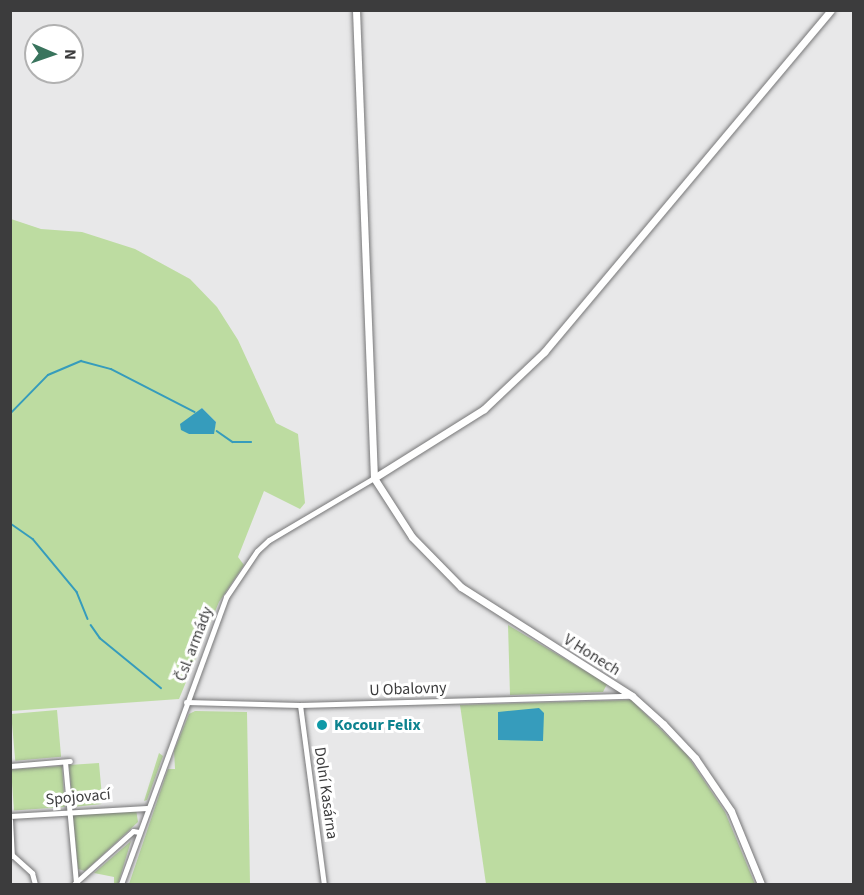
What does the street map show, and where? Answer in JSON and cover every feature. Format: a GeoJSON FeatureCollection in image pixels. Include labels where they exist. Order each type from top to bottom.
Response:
{"type":"FeatureCollection","features":[{"type":"Feature","properties":{"kind":"street"},"geometry":{"type":"LineString","coordinates":[[356,10],[374,478],[484,409],[544,352],[831,10]]}},
{"type":"Feature","properties":{"kind":"street","name":"V Honech"},"geometry":{"type":"LineString","coordinates":[[374,478],[412,537],[461,587],[632,696],[663,724],[714,784],[741,831],[761,885]]}},
{"type":"Feature","properties":{"kind":"street","name":"Čsl. armády"},"geometry":{"type":"LineString","coordinates":[[121,885],[147,808],[226,597],[257,551],[295,522],[374,478]]}},
{"type":"Feature","properties":{"kind":"street","name":"U Obalovny"},"geometry":{"type":"LineString","coordinates":[[186,702],[300,705],[632,696]]}},
{"type":"Feature","properties":{"kind":"street","name":"Dolní Kasárna"},"geometry":{"type":"LineString","coordinates":[[300,705],[324,885]]}},
{"type":"Feature","properties":{"kind":"street"},"geometry":{"type":"LineString","coordinates":[[10,766],[68,761],[69,811],[75,884]]}},
{"type":"Feature","properties":{"kind":"street","name":"Spojovací"},"geometry":{"type":"LineString","coordinates":[[10,818],[69,811],[147,808]]}},
{"type":"Feature","properties":{"kind":"street"},"geometry":{"type":"LineString","coordinates":[[10,818],[11,855],[32,873],[35,885]]}},
{"type":"Feature","properties":{"kind":"street"},"geometry":{"type":"LineString","coordinates":[[75,884],[134,831],[139,832]]}},
{"type":"Feature","properties":{"kind":"green space"},"geometry":{"type":"Polygon","coordinates":[[[11,219],[41,229],[82,232],[135,249],[190,279],[217,307],[238,340],[276,423],[298,434],[305,503],[300,509],[264,491],[238,557],[244,565],[219,602],[179,699],[11,711],[11,219]],[[202,408],[184,424],[189,434],[213,434],[216,422],[202,408]]]}},
{"type":"Feature","properties":{"kind":"green space"},"geometry":{"type":"Polygon","coordinates":[[[508,625],[607,684],[603,692],[510,695],[508,625]]]}},
{"type":"Feature","properties":{"kind":"green space"},"geometry":{"type":"Polygon","coordinates":[[[631,700],[687,755],[725,812],[755,884],[486,884],[460,705],[631,700]]]}},
{"type":"Feature","properties":{"kind":"green space"},"geometry":{"type":"Polygon","coordinates":[[[57,710],[61,757],[15,761],[11,714],[57,710]]]}},
{"type":"Feature","properties":{"kind":"green space"},"geometry":{"type":"Polygon","coordinates":[[[195,711],[247,712],[250,884],[129,884],[168,769],[175,769],[174,751],[189,714],[195,711]]]}},
{"type":"Feature","properties":{"kind":"green space"},"geometry":{"type":"Polygon","coordinates":[[[159,753],[163,756],[147,800],[144,801],[159,753]]]}},
{"type":"Feature","properties":{"kind":"green space"},"geometry":{"type":"Polygon","coordinates":[[[99,763],[102,797],[92,798],[92,802],[102,804],[73,807],[69,765],[99,763]]]}},
{"type":"Feature","properties":{"kind":"green space"},"geometry":{"type":"Polygon","coordinates":[[[62,766],[65,807],[14,810],[11,770],[62,766]]]}},
{"type":"Feature","properties":{"kind":"green space"},"geometry":{"type":"Polygon","coordinates":[[[136,809],[138,822],[85,871],[78,869],[73,814],[136,809]]]}},
{"type":"Feature","properties":{"kind":"green space"},"geometry":{"type":"Polygon","coordinates":[[[131,841],[118,884],[114,884],[114,877],[94,873],[131,841]]]}},
{"type":"Feature","properties":{"kind":"water"},"geometry":{"type":"Polygon","coordinates":[[[202,408],[216,422],[214,434],[189,434],[181,430],[180,424],[202,408]]]}},
{"type":"Feature","properties":{"kind":"water"},"geometry":{"type":"Polygon","coordinates":[[[539,708],[544,713],[543,741],[498,740],[498,712],[539,708]]]}},
{"type":"Feature","properties":{"kind":"waterway"},"geometry":{"type":"LineString","coordinates":[[10,414],[48,375],[81,361],[111,369],[195,412]]}},
{"type":"Feature","properties":{"kind":"waterway"},"geometry":{"type":"LineString","coordinates":[[217,431],[233,442],[251,442]]}},
{"type":"Feature","properties":{"kind":"waterway"},"geometry":{"type":"LineString","coordinates":[[10,523],[33,539],[77,592],[88,619]]}},
{"type":"Feature","properties":{"kind":"waterway"},"geometry":{"type":"LineString","coordinates":[[91,625],[100,638],[161,688]]}},
{"type":"Feature","properties":{"kind":"place","name":"Kocour Felix"},"geometry":{"type":"Point","coordinates":[322,725]}}]}
